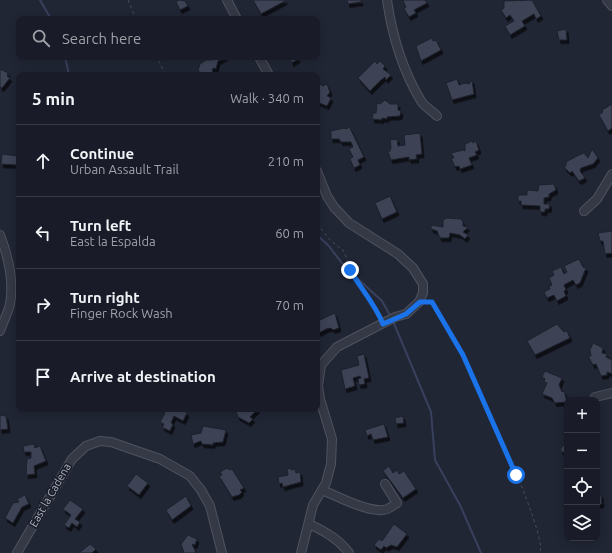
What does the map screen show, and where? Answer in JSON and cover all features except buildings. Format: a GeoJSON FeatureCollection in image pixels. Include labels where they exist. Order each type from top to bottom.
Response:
{"type":"FeatureCollection","features":[{"type":"Feature","properties":{"kind":"street"},"geometry":{"type":"LineString","coordinates":[[227,0],[235,16]]}},
{"type":"Feature","properties":{"kind":"street"},"geometry":{"type":"LineString","coordinates":[[387,0],[390,26],[402,60],[422,103],[437,116]]}},
{"type":"Feature","properties":{"kind":"street"},"geometry":{"type":"LineString","coordinates":[[607,0],[612,6]]}},
{"type":"Feature","properties":{"kind":"street"},"geometry":{"type":"LineString","coordinates":[[261,60],[267,72]]}},
{"type":"Feature","properties":{"kind":"street"},"geometry":{"type":"LineString","coordinates":[[584,211],[597,199],[612,174]]}},
{"type":"Feature","properties":{"kind":"street"},"geometry":{"type":"LineString","coordinates":[[320,186],[349,223],[398,254],[413,268],[423,284],[423,293],[420,302],[406,314],[337,347],[321,365],[320,372]]}},
{"type":"Feature","properties":{"kind":"street"},"geometry":{"type":"LineString","coordinates":[[0,235],[9,263],[10,276],[10,304],[0,331]]}},
{"type":"Feature","properties":{"kind":"street"},"geometry":{"type":"LineString","coordinates":[[595,397],[612,393]]}},
{"type":"Feature","properties":{"kind":"street"},"geometry":{"type":"LineString","coordinates":[[301,553],[313,505],[326,483],[330,464],[332,439],[320,399]]}},
{"type":"Feature","properties":{"kind":"street","name":"East la Cadena"},"geometry":{"type":"LineString","coordinates":[[17,553],[72,459],[86,446],[100,441],[111,442],[160,458],[190,476],[202,490],[210,506],[222,553]]}},
{"type":"Feature","properties":{"kind":"street"},"geometry":{"type":"LineString","coordinates":[[322,490],[362,506],[377,510],[384,510],[397,503],[385,484]]}},
{"type":"Feature","properties":{"kind":"street"},"geometry":{"type":"LineString","coordinates":[[309,524],[326,532],[349,553]]}},
{"type":"Feature","properties":{"kind":"path"},"geometry":{"type":"LineString","coordinates":[[128,0],[135,16]]}},
{"type":"Feature","properties":{"kind":"path"},"geometry":{"type":"LineString","coordinates":[[157,60],[164,72]]}},
{"type":"Feature","properties":{"kind":"path"},"geometry":{"type":"LineString","coordinates":[[320,228],[331,241],[343,250],[357,282],[375,306],[383,324]]}},
{"type":"Feature","properties":{"kind":"path"},"geometry":{"type":"LineString","coordinates":[[420,302],[432,302],[463,355],[529,502],[541,543],[540,553]]}},
{"type":"Feature","properties":{"kind":"waterway"},"geometry":{"type":"LineString","coordinates":[[40,0],[49,16]]}},
{"type":"Feature","properties":{"kind":"waterway"},"geometry":{"type":"LineString","coordinates":[[66,60],[68,72]]}},
{"type":"Feature","properties":{"kind":"waterway"},"geometry":{"type":"LineString","coordinates":[[320,238],[328,245],[345,267],[382,301],[391,317]]}},
{"type":"Feature","properties":{"kind":"waterway"},"geometry":{"type":"LineString","coordinates":[[393,321],[431,412],[435,460],[460,505],[481,553]]}},
{"type":"Feature","properties":{"kind":"route"},"geometry":{"type":"LineString","coordinates":[[350,270],[378,310],[383,324],[395,317],[406,314],[420,302],[432,302],[441,315],[463,355],[516,475]]}}]}
